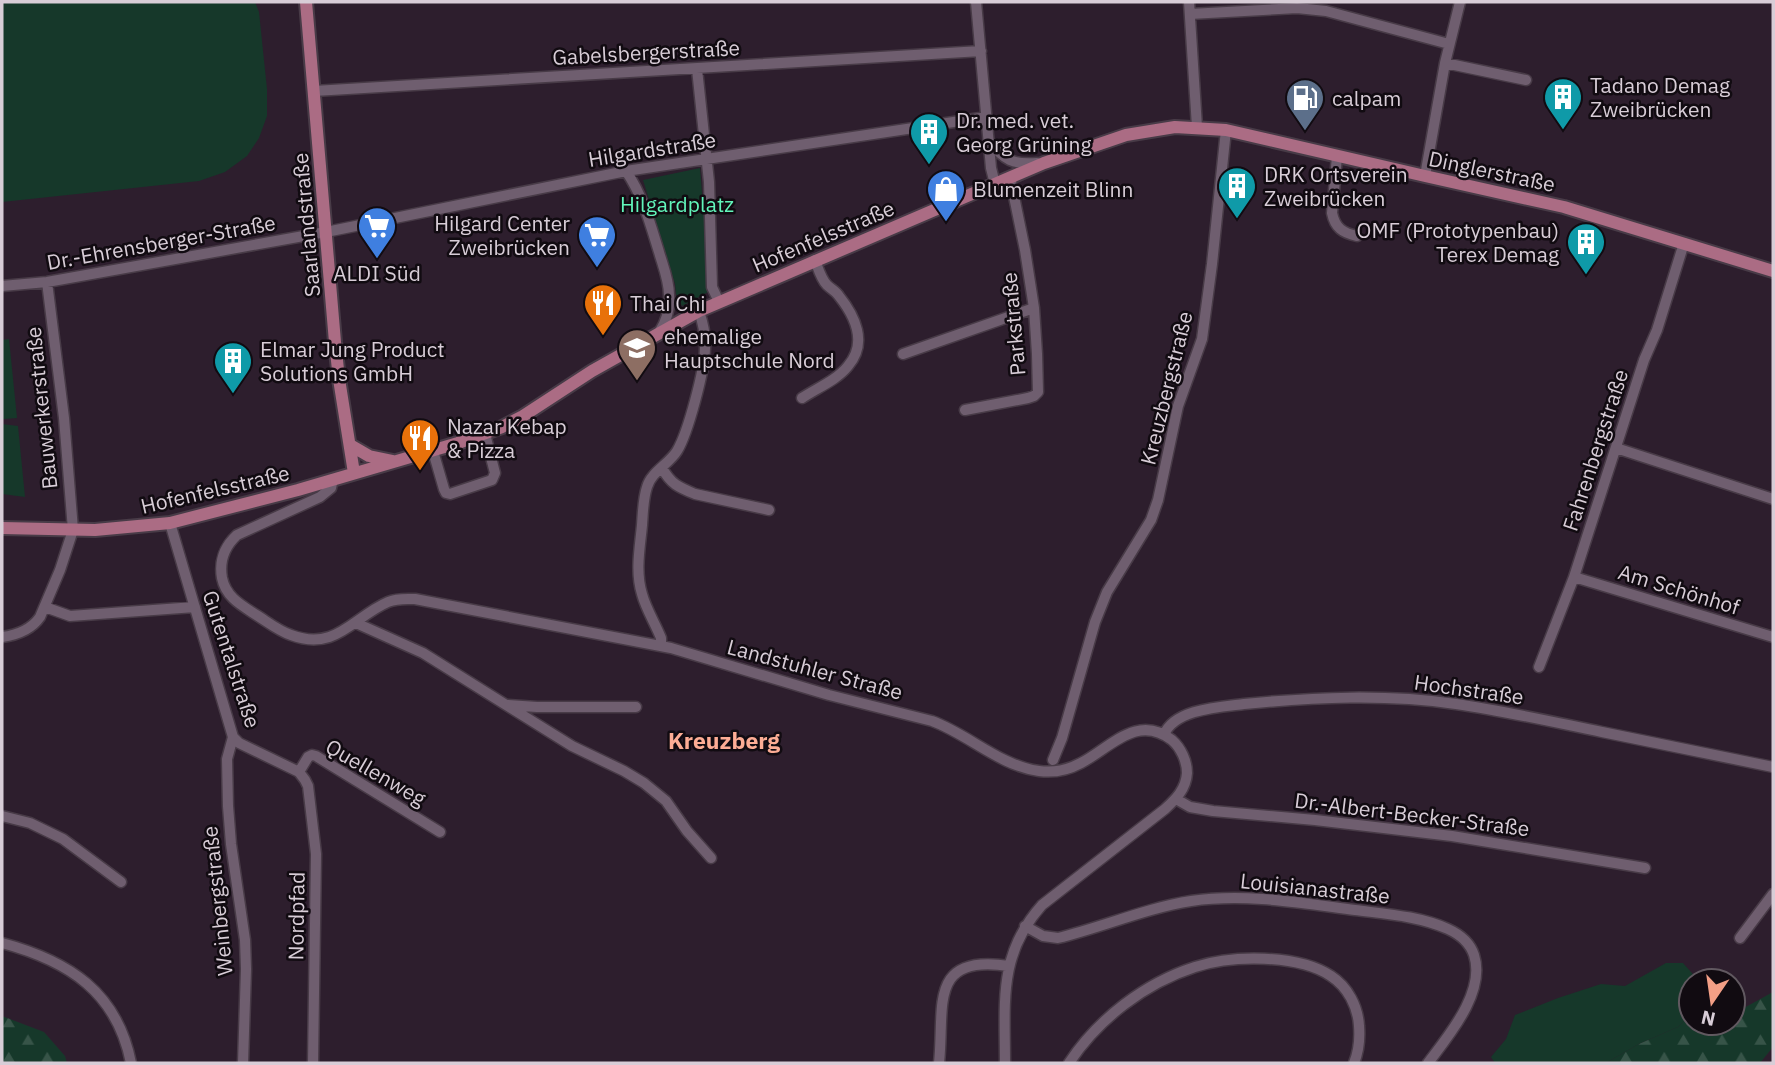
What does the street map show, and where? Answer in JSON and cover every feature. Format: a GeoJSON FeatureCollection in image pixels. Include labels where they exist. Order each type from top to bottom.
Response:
{"type":"FeatureCollection","features":[{"type":"Feature","properties":{"kind":"main road","name":"Saarlandstraße"},"geometry":{"type":"LineString","coordinates":[[306,2],[335,342],[354,473]]}},
{"type":"Feature","properties":{"kind":"main road","name":"Hofenfelsstraße"},"geometry":{"type":"LineString","coordinates":[[2,528],[72,530],[170,523],[253,502],[485,434],[523,416],[660,331],[815,260],[1044,163],[1126,135],[1175,127],[1197,127]]}},
{"type":"Feature","properties":{"kind":"main road","name":"Dinglerstraße"},"geometry":{"type":"LineString","coordinates":[[1197,127],[1226,130],[1564,207],[1773,271]]}},
{"type":"Feature","properties":{"kind":"main road"},"geometry":{"type":"LineString","coordinates":[[350,445],[369,456],[393,461]]}},
{"type":"Feature","properties":{"kind":"street"},"geometry":{"type":"LineString","coordinates":[[976,2],[991,168],[995,184]]}},
{"type":"Feature","properties":{"kind":"street"},"geometry":{"type":"LineString","coordinates":[[1189,2],[1197,127]]}},
{"type":"Feature","properties":{"kind":"street"},"geometry":{"type":"LineString","coordinates":[[1425,176],[1445,63],[1460,2]]}},
{"type":"Feature","properties":{"kind":"street"},"geometry":{"type":"LineString","coordinates":[[1189,14],[1311,8],[1449,44]]}},
{"type":"Feature","properties":{"kind":"street","name":"Gabelsbergerstraße"},"geometry":{"type":"LineString","coordinates":[[314,91],[981,51]]}},
{"type":"Feature","properties":{"kind":"street"},"geometry":{"type":"LineString","coordinates":[[1445,63],[1526,80]]}},
{"type":"Feature","properties":{"kind":"street"},"geometry":{"type":"LineString","coordinates":[[697,69],[707,159],[712,287],[719,302]]}},
{"type":"Feature","properties":{"kind":"street","name":"Hilgardstraße"},"geometry":{"type":"LineString","coordinates":[[326,232],[626,171],[987,117]]}},
{"type":"Feature","properties":{"kind":"street","name":"Kreuzbergstraße"},"geometry":{"type":"LineString","coordinates":[[1053,760],[1065,729],[1100,607],[1151,520],[1158,500],[1178,406],[1202,339],[1226,130]]}},
{"type":"Feature","properties":{"kind":"street"},"geometry":{"type":"LineString","coordinates":[[989,142],[1011,162],[1044,163]]}},
{"type":"Feature","properties":{"kind":"street"},"geometry":{"type":"LineString","coordinates":[[1337,156],[1332,213],[1334,221],[1342,231],[1357,236]]}},
{"type":"Feature","properties":{"kind":"street"},"geometry":{"type":"LineString","coordinates":[[626,171],[642,199],[668,282],[667,319],[660,331]]}},
{"type":"Feature","properties":{"kind":"street","name":"Parkstraße"},"geometry":{"type":"LineString","coordinates":[[965,410],[1028,398],[1038,392],[1034,308],[1010,177]]}},
{"type":"Feature","properties":{"kind":"street","name":"Dr.-Ehrensberger-Straße"},"geometry":{"type":"LineString","coordinates":[[2,286],[47,282],[326,232]]}},
{"type":"Feature","properties":{"kind":"street","name":"Fahrenbergstraße"},"geometry":{"type":"LineString","coordinates":[[1539,667],[1574,577],[1684,243]]}},
{"type":"Feature","properties":{"kind":"street"},"geometry":{"type":"LineString","coordinates":[[802,398],[850,365],[857,348],[858,336],[854,318],[837,293],[825,282],[815,260]]}},
{"type":"Feature","properties":{"kind":"street","name":"Bauwerkerstraße"},"geometry":{"type":"LineString","coordinates":[[47,282],[64,418],[72,530]]}},
{"type":"Feature","properties":{"kind":"street"},"geometry":{"type":"LineString","coordinates":[[902,354],[1034,308]]}},
{"type":"Feature","properties":{"kind":"street"},"geometry":{"type":"LineString","coordinates":[[661,646],[658,631],[642,595],[638,569],[645,493],[650,478],[675,454],[685,432],[704,363],[705,335],[699,311]]}},
{"type":"Feature","properties":{"kind":"street"},"geometry":{"type":"LineString","coordinates":[[433,451],[444,489],[450,494],[494,477],[485,434]]}},
{"type":"Feature","properties":{"kind":"street"},"geometry":{"type":"LineString","coordinates":[[1616,448],[1773,499]]}},
{"type":"Feature","properties":{"kind":"street"},"geometry":{"type":"LineString","coordinates":[[662,468],[673,484],[684,490],[769,510]]}},
{"type":"Feature","properties":{"kind":"street","name":"Landstuhler Straße"},"geometry":{"type":"LineString","coordinates":[[333,479],[331,488],[320,497],[237,535],[223,554],[221,577],[226,590],[238,603],[291,635],[304,639],[323,639],[340,634],[390,601],[415,599],[661,646],[829,695],[932,721],[1012,763],[1040,771],[1062,771],[1073,767],[1115,740],[1133,732],[1153,731],[1164,734]]}},
{"type":"Feature","properties":{"kind":"street","name":"Gutentalstraße"},"geometry":{"type":"LineString","coordinates":[[170,523],[233,737],[239,743],[299,772]]}},
{"type":"Feature","properties":{"kind":"street"},"geometry":{"type":"LineString","coordinates":[[2,637],[24,631],[40,617],[72,530]]}},
{"type":"Feature","properties":{"kind":"street","name":"Am Schönhof"},"geometry":{"type":"LineString","coordinates":[[1574,577],[1773,637]]}},
{"type":"Feature","properties":{"kind":"street"},"geometry":{"type":"LineString","coordinates":[[45,607],[70,616],[195,607]]}},
{"type":"Feature","properties":{"kind":"street"},"geometry":{"type":"LineString","coordinates":[[356,624],[423,653],[572,746],[644,783],[666,801],[687,831],[711,858]]}},
{"type":"Feature","properties":{"kind":"street","name":"Hochstraße"},"geometry":{"type":"LineString","coordinates":[[1164,734],[1169,725],[1180,717],[1227,707],[1325,698],[1413,700],[1520,715],[1773,766]]}},
{"type":"Feature","properties":{"kind":"street"},"geometry":{"type":"LineString","coordinates":[[504,705],[636,707]]}},
{"type":"Feature","properties":{"kind":"street"},"geometry":{"type":"LineString","coordinates":[[1005,1063],[1005,993],[1015,946],[1042,905],[1176,799],[1185,783],[1186,764],[1180,748],[1164,734]]}},
{"type":"Feature","properties":{"kind":"street","name":"Weinbergstraße"},"geometry":{"type":"LineString","coordinates":[[233,737],[226,759],[231,844],[242,913],[246,969],[243,1063]]}},
{"type":"Feature","properties":{"kind":"street","name":"Quellenweg"},"geometry":{"type":"LineString","coordinates":[[299,772],[308,757],[316,756],[440,832]]}},
{"type":"Feature","properties":{"kind":"street","name":"Nordpfad"},"geometry":{"type":"LineString","coordinates":[[299,772],[306,780],[316,854],[313,1063]]}},
{"type":"Feature","properties":{"kind":"street","name":"Dr.-Albert-Becker-Straße"},"geometry":{"type":"LineString","coordinates":[[1176,799],[1190,807],[1213,811],[1452,836],[1645,868]]}},
{"type":"Feature","properties":{"kind":"street"},"geometry":{"type":"LineString","coordinates":[[2,816],[30,823],[63,839],[121,882]]}},
{"type":"Feature","properties":{"kind":"street"},"geometry":{"type":"LineString","coordinates":[[1740,938],[1773,894]]}},
{"type":"Feature","properties":{"kind":"street","name":"Louisianastraße"},"geometry":{"type":"LineString","coordinates":[[1026,926],[1043,936],[1058,938],[1168,906],[1212,899],[1241,898],[1307,903],[1433,923],[1462,938],[1470,946],[1476,966],[1467,1005],[1453,1030],[1428,1063]]}},
{"type":"Feature","properties":{"kind":"street"},"geometry":{"type":"LineString","coordinates":[[2,943],[53,962],[91,986],[105,1000],[116,1017],[131,1063]]}},
{"type":"Feature","properties":{"kind":"street"},"geometry":{"type":"LineString","coordinates":[[1069,1063],[1077,1050],[1114,1013],[1149,987],[1196,966],[1239,960],[1285,961],[1317,969],[1333,977],[1352,999],[1358,1015],[1360,1038],[1354,1063]]}},
{"type":"Feature","properties":{"kind":"street"},"geometry":{"type":"LineString","coordinates":[[939,1063],[941,1007],[950,979],[966,966],[977,963],[1009,966]]}},
{"type":"Feature","properties":{"kind":"green space"},"geometry":{"type":"Polygon","coordinates":[[[2,2],[255,2],[259,12],[267,89],[267,116],[259,138],[247,156],[225,172],[199,181],[2,202],[2,2]]]}},
{"type":"Feature","properties":{"kind":"green space","name":"Hilgardplatz"},"geometry":{"type":"Polygon","coordinates":[[[700,168],[710,291],[682,306],[676,294],[643,180],[700,168]]]}},
{"type":"Feature","properties":{"kind":"green space"},"geometry":{"type":"Polygon","coordinates":[[[9,339],[17,418],[4,419],[2,340],[9,339]]]}},
{"type":"Feature","properties":{"kind":"green space"},"geometry":{"type":"Polygon","coordinates":[[[2,424],[18,426],[25,497],[2,494],[2,424]]]}},
{"type":"Feature","properties":{"kind":"green space"},"geometry":{"type":"Polygon","coordinates":[[[1666,963],[1683,963],[1687,967],[1677,967],[1677,1027],[1639,1044],[1606,1063],[1495,1063],[1491,1057],[1506,1039],[1515,1015],[1601,984],[1625,986],[1666,963]]]}},
{"type":"Feature","properties":{"kind":"green space"},"geometry":{"type":"Polygon","coordinates":[[[1773,992],[1773,1047],[1760,1063],[1606,1063],[1639,1044],[1677,1027],[1677,1037],[1747,1037],[1747,1006],[1773,992]]]}},
{"type":"Feature","properties":{"kind":"green space"},"geometry":{"type":"Polygon","coordinates":[[[2,1016],[44,1032],[65,1056],[67,1063],[2,1063],[2,1016]]]}},
{"type":"Feature","properties":{"kind":"place","name":"Tadano Demag Zweibrücken"},"geometry":{"type":"Point","coordinates":[1563,131]}},
{"type":"Feature","properties":{"kind":"place","name":"calpam"},"geometry":{"type":"Point","coordinates":[1305,132]}},
{"type":"Feature","properties":{"kind":"place","name":"Dr. med. vet. Georg Grüning"},"geometry":{"type":"Point","coordinates":[929,166]}},
{"type":"Feature","properties":{"kind":"place","name":"DRK Ortsverein Zweibrücken"},"geometry":{"type":"Point","coordinates":[1237,220]}},
{"type":"Feature","properties":{"kind":"place","name":"Blumenzeit Blinn"},"geometry":{"type":"Point","coordinates":[946,223]}},
{"type":"Feature","properties":{"kind":"place","name":"ALDI Süd"},"geometry":{"type":"Point","coordinates":[377,260]}},
{"type":"Feature","properties":{"kind":"place","name":"Hilgard Center Zweibrücken"},"geometry":{"type":"Point","coordinates":[597,269]}},
{"type":"Feature","properties":{"kind":"place","name":"OMF (Prototypenbau) Terex Demag"},"geometry":{"type":"Point","coordinates":[1586,276]}},
{"type":"Feature","properties":{"kind":"place","name":"Thai Chi"},"geometry":{"type":"Point","coordinates":[603,337]}},
{"type":"Feature","properties":{"kind":"place","name":"ehemalige Hauptschule Nord"},"geometry":{"type":"Point","coordinates":[637,382]}},
{"type":"Feature","properties":{"kind":"place","name":"Elmar Jung Product Solutions GmbH"},"geometry":{"type":"Point","coordinates":[233,395]}},
{"type":"Feature","properties":{"kind":"place","name":"Nazar Kebap & Pizza"},"geometry":{"type":"Point","coordinates":[420,472]}},
{"type":"Feature","properties":{"kind":"district","name":"Kreuzberg"},"geometry":{"type":"Point","coordinates":[724,740]}}]}
